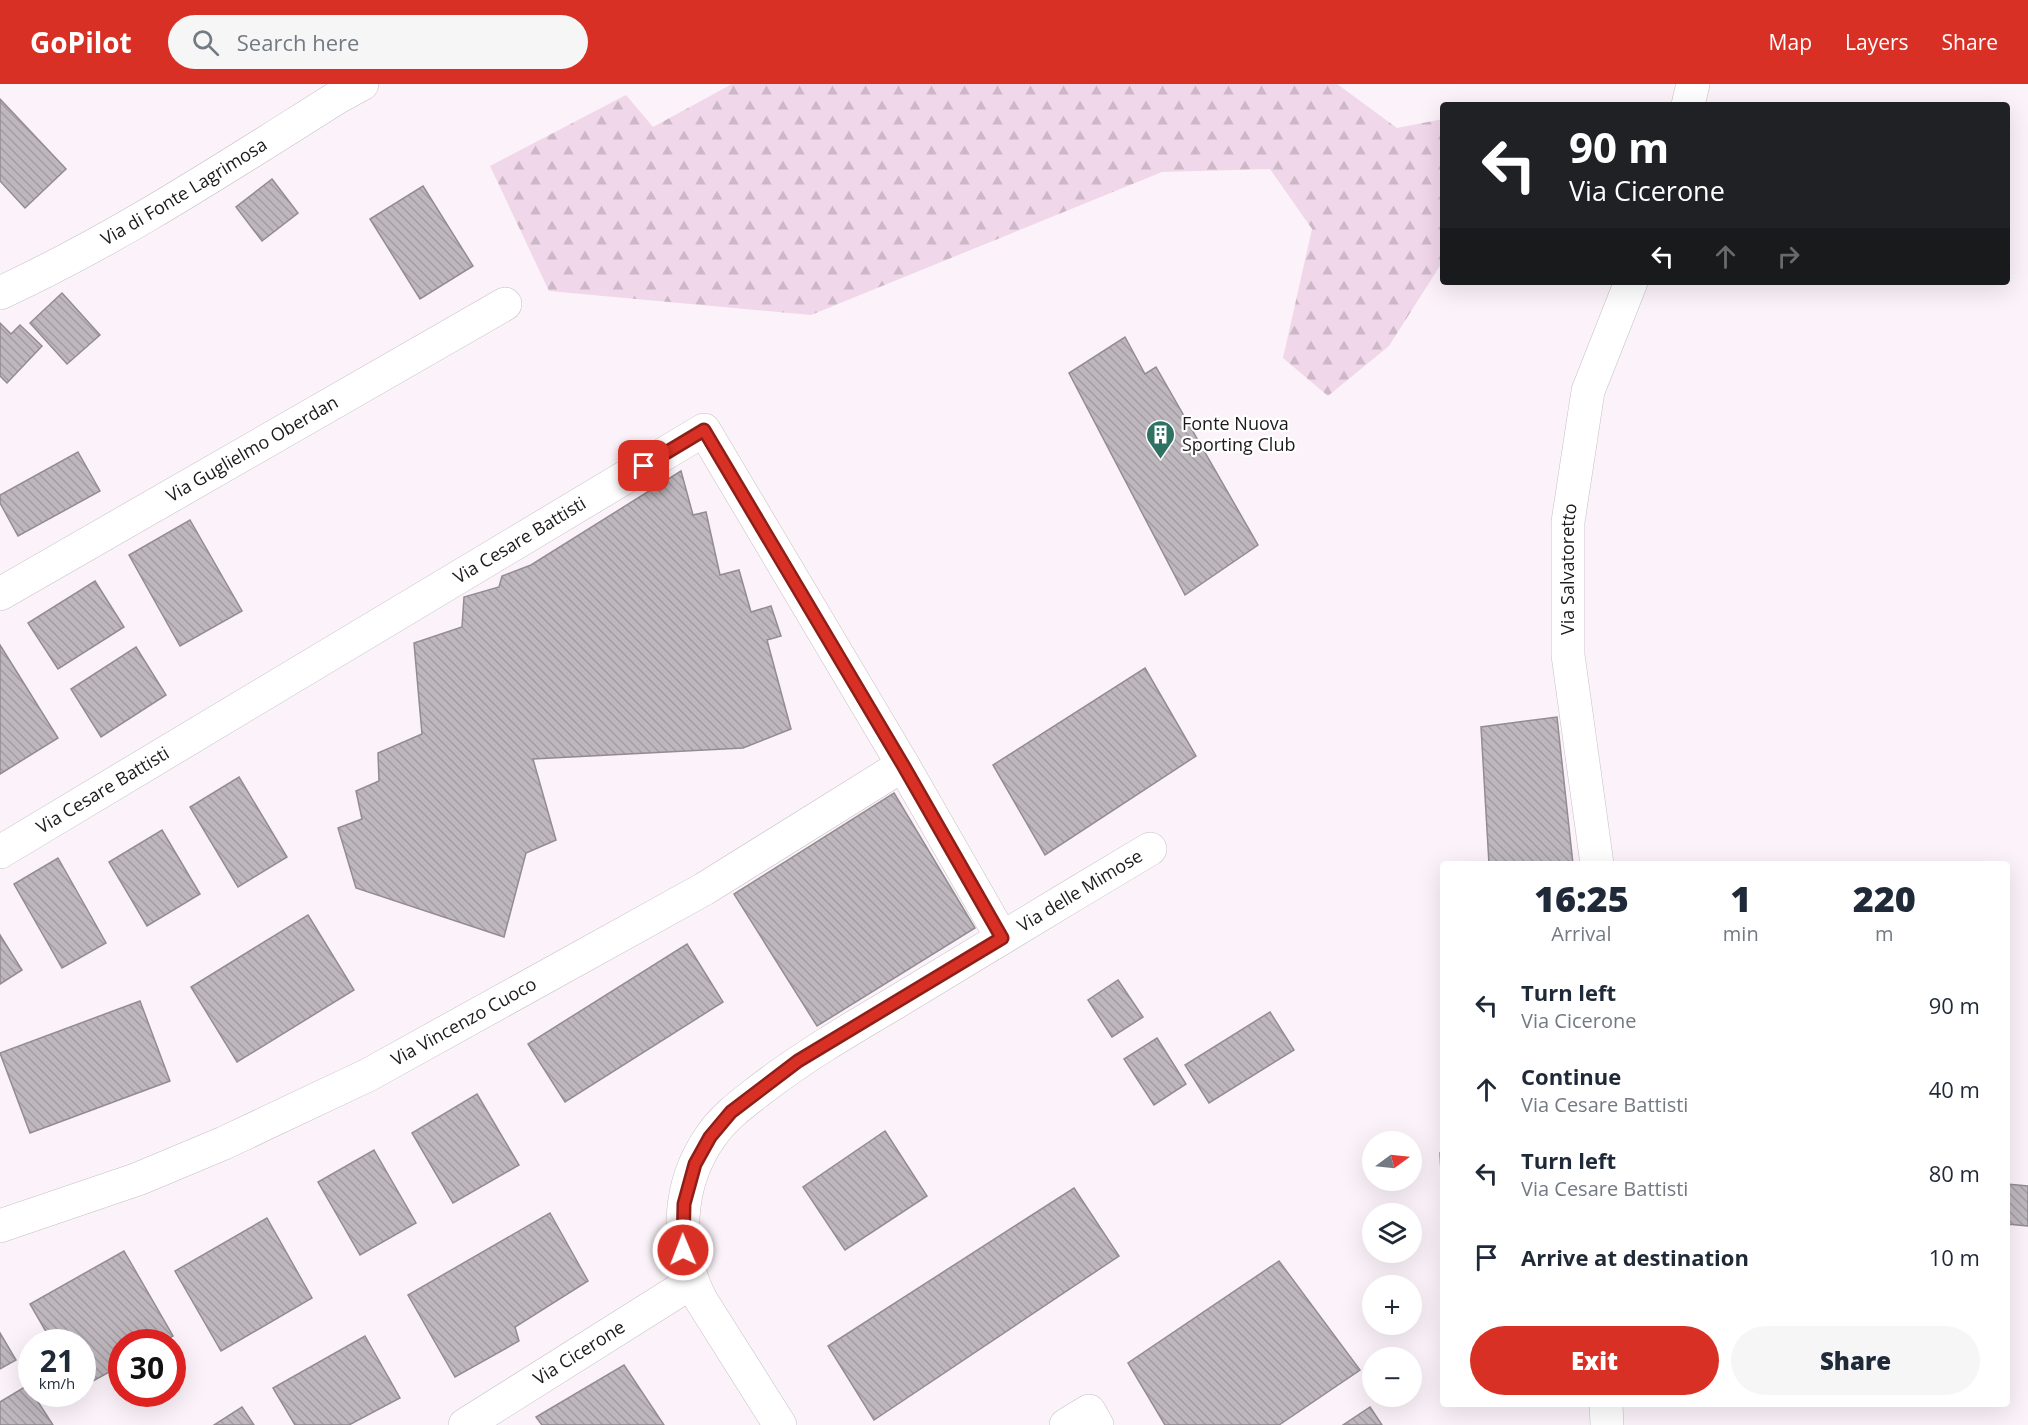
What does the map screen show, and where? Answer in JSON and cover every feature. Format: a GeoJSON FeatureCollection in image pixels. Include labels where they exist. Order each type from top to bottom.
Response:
{"type":"FeatureCollection","features":[{"type":"Feature","properties":{"kind":"street","name":"Via di Fonte Lagrimosa"},"geometry":{"type":"LineString","coordinates":[[0,293],[73,258],[112,236],[362,84]]}},
{"type":"Feature","properties":{"kind":"street"},"geometry":{"type":"LineString","coordinates":[[1689,102],[1693,84]]}},
{"type":"Feature","properties":{"kind":"street","name":"Via Salvatoretto"},"geometry":{"type":"LineString","coordinates":[[1597,861],[1568,655],[1568,522],[1588,391],[1630,285]]}},
{"type":"Feature","properties":{"kind":"street","name":"Via Guglielmo Oberdan"},"geometry":{"type":"LineString","coordinates":[[0,594],[505,304]]}},
{"type":"Feature","properties":{"kind":"street","name":"Via Cesare Battisti"},"geometry":{"type":"LineString","coordinates":[[0,852],[704,430],[903,765]]}},
{"type":"Feature","properties":{"kind":"street"},"geometry":{"type":"LineString","coordinates":[[903,765],[1002,938]]}},
{"type":"Feature","properties":{"kind":"street","name":"Via Vincenzo Cuoco"},"geometry":{"type":"LineString","coordinates":[[0,1226],[78,1201],[224,1143],[368,1075],[704,889],[903,765]]}},
{"type":"Feature","properties":{"kind":"street","name":"Via delle Mimose"},"geometry":{"type":"LineString","coordinates":[[780,1425],[692,1282],[683,1250],[684,1204],[695,1164],[702,1150],[731,1112],[798,1061],[1150,849]]}},
{"type":"Feature","properties":{"kind":"street","name":"Via Cicerone"},"geometry":{"type":"LineString","coordinates":[[465,1425],[692,1282]]}},
{"type":"Feature","properties":{"kind":"street"},"geometry":{"type":"LineString","coordinates":[[1606,1407],[1607,1425]]}},
{"type":"Feature","properties":{"kind":"street"},"geometry":{"type":"LineString","coordinates":[[1066,1425],[1089,1411],[1097,1425]]}},
{"type":"Feature","properties":{"kind":"green space"},"geometry":{"type":"Polygon","coordinates":[[[732,84],[1337,84],[1397,128],[1440,120],[1440,266],[1389,346],[1328,396],[1283,358],[1312,229],[1270,169],[1162,172],[811,315],[549,291],[490,166],[626,95],[653,127],[732,84]]]}},
{"type":"Feature","properties":{"kind":"building"},"geometry":{"type":"Polygon","coordinates":[[[0,99],[66,169],[25,208],[0,181],[0,99]]]}},
{"type":"Feature","properties":{"kind":"building"},"geometry":{"type":"Polygon","coordinates":[[[272,179],[298,213],[262,241],[236,207],[272,179]]]}},
{"type":"Feature","properties":{"kind":"building"},"geometry":{"type":"Polygon","coordinates":[[[423,186],[473,266],[420,299],[370,219],[423,186]]]}},
{"type":"Feature","properties":{"kind":"building"},"geometry":{"type":"Polygon","coordinates":[[[62,293],[100,335],[67,364],[30,323],[62,293]]]}},
{"type":"Feature","properties":{"kind":"building"},"geometry":{"type":"Polygon","coordinates":[[[0,323],[11,334],[20,325],[42,346],[7,383],[0,376],[0,323]]]}},
{"type":"Feature","properties":{"kind":"building","name":"Fonte Nuova Sporting Club"},"geometry":{"type":"Polygon","coordinates":[[[1125,337],[1145,374],[1156,367],[1258,545],[1185,595],[1069,373],[1125,337]]]}},
{"type":"Feature","properties":{"kind":"building"},"geometry":{"type":"Polygon","coordinates":[[[78,452],[100,491],[18,536],[0,503],[0,495],[78,452]]]}},
{"type":"Feature","properties":{"kind":"building"},"geometry":{"type":"Polygon","coordinates":[[[681,471],[693,515],[706,512],[720,575],[739,570],[751,612],[771,606],[781,636],[767,640],[791,729],[743,748],[533,759],[556,840],[526,853],[504,937],[356,888],[338,828],[362,819],[356,791],[379,781],[378,753],[422,734],[414,643],[462,627],[464,597],[499,587],[502,576],[531,565],[681,471]]]}},
{"type":"Feature","properties":{"kind":"building"},"geometry":{"type":"Polygon","coordinates":[[[190,520],[242,611],[180,646],[129,555],[190,520]]]}},
{"type":"Feature","properties":{"kind":"building"},"geometry":{"type":"Polygon","coordinates":[[[95,581],[124,627],[58,669],[28,623],[95,581]]]}},
{"type":"Feature","properties":{"kind":"building"},"geometry":{"type":"Polygon","coordinates":[[[0,645],[58,738],[0,774],[0,645]]]}},
{"type":"Feature","properties":{"kind":"building"},"geometry":{"type":"Polygon","coordinates":[[[136,647],[166,695],[101,737],[71,689],[136,647]]]}},
{"type":"Feature","properties":{"kind":"building"},"geometry":{"type":"Polygon","coordinates":[[[1145,668],[1196,756],[1045,855],[993,765],[1145,668]]]}},
{"type":"Feature","properties":{"kind":"building"},"geometry":{"type":"Polygon","coordinates":[[[1557,717],[1573,861],[1489,861],[1481,727],[1557,717]]]}},
{"type":"Feature","properties":{"kind":"building"},"geometry":{"type":"Polygon","coordinates":[[[239,777],[287,857],[238,887],[190,807],[239,777]]]}},
{"type":"Feature","properties":{"kind":"building"},"geometry":{"type":"Polygon","coordinates":[[[894,793],[975,928],[817,1026],[734,894],[894,793]]]}},
{"type":"Feature","properties":{"kind":"building"},"geometry":{"type":"Polygon","coordinates":[[[162,830],[200,894],[147,926],[109,862],[162,830]]]}},
{"type":"Feature","properties":{"kind":"building"},"geometry":{"type":"Polygon","coordinates":[[[58,858],[106,943],[62,968],[14,884],[58,858]]]}},
{"type":"Feature","properties":{"kind":"building"},"geometry":{"type":"Polygon","coordinates":[[[308,915],[354,990],[237,1062],[191,987],[308,915]]]}},
{"type":"Feature","properties":{"kind":"building"},"geometry":{"type":"Polygon","coordinates":[[[0,935],[22,970],[0,984],[0,935]]]}},
{"type":"Feature","properties":{"kind":"building"},"geometry":{"type":"Polygon","coordinates":[[[687,944],[723,1002],[565,1102],[528,1044],[687,944]]]}},
{"type":"Feature","properties":{"kind":"building"},"geometry":{"type":"Polygon","coordinates":[[[1118,980],[1143,1017],[1112,1037],[1088,1000],[1118,980]]]}},
{"type":"Feature","properties":{"kind":"building"},"geometry":{"type":"Polygon","coordinates":[[[140,1001],[170,1081],[30,1133],[0,1053],[140,1001]]]}},
{"type":"Feature","properties":{"kind":"building"},"geometry":{"type":"Polygon","coordinates":[[[1270,1012],[1294,1050],[1209,1103],[1185,1065],[1270,1012]]]}},
{"type":"Feature","properties":{"kind":"building"},"geometry":{"type":"Polygon","coordinates":[[[1157,1038],[1186,1084],[1154,1105],[1124,1059],[1157,1038]]]}},
{"type":"Feature","properties":{"kind":"building"},"geometry":{"type":"Polygon","coordinates":[[[477,1094],[519,1165],[453,1203],[412,1133],[477,1094]]]}},
{"type":"Feature","properties":{"kind":"building"},"geometry":{"type":"Polygon","coordinates":[[[885,1131],[927,1196],[845,1250],[803,1187],[885,1131]]]}},
{"type":"Feature","properties":{"kind":"building"},"geometry":{"type":"Polygon","coordinates":[[[374,1150],[416,1223],[360,1255],[318,1182],[374,1150]]]}},
{"type":"Feature","properties":{"kind":"building"},"geometry":{"type":"Polygon","coordinates":[[[2010,1184],[2028,1186],[2028,1226],[2010,1224],[2010,1184]]]}},
{"type":"Feature","properties":{"kind":"building"},"geometry":{"type":"Polygon","coordinates":[[[1074,1188],[1119,1256],[874,1420],[828,1346],[1074,1188]]]}},
{"type":"Feature","properties":{"kind":"building"},"geometry":{"type":"Polygon","coordinates":[[[550,1213],[588,1281],[515,1327],[519,1341],[455,1377],[408,1295],[550,1213]]]}},
{"type":"Feature","properties":{"kind":"building"},"geometry":{"type":"Polygon","coordinates":[[[267,1218],[312,1298],[221,1351],[175,1271],[267,1218]]]}},
{"type":"Feature","properties":{"kind":"building"},"geometry":{"type":"Polygon","coordinates":[[[124,1251],[169,1329],[108,1329],[108,1373],[96,1379],[96,1329],[44,1329],[30,1304],[124,1251]]]}},
{"type":"Feature","properties":{"kind":"building"},"geometry":{"type":"Polygon","coordinates":[[[1279,1261],[1360,1370],[1279,1425],[1165,1425],[1128,1363],[1279,1261]]]}},
{"type":"Feature","properties":{"kind":"building"},"geometry":{"type":"Polygon","coordinates":[[[0,1333],[16,1360],[0,1369],[0,1333]]]}},
{"type":"Feature","properties":{"kind":"building"},"geometry":{"type":"Polygon","coordinates":[[[365,1336],[400,1398],[349,1425],[295,1425],[273,1388],[365,1336]]]}},
{"type":"Feature","properties":{"kind":"building"},"geometry":{"type":"Polygon","coordinates":[[[624,1365],[664,1425],[542,1425],[536,1417],[624,1365]]]}},
{"type":"Feature","properties":{"kind":"building"},"geometry":{"type":"Polygon","coordinates":[[[18,1391],[18,1407],[41,1407],[53,1425],[0,1425],[0,1402],[18,1391]]]}},
{"type":"Feature","properties":{"kind":"building"},"geometry":{"type":"Polygon","coordinates":[[[242,1407],[254,1425],[214,1425],[242,1407]]]}},
{"type":"Feature","properties":{"kind":"building"},"geometry":{"type":"Polygon","coordinates":[[[1370,1407],[1382,1425],[1343,1425],[1370,1407]]]}},
{"type":"Feature","properties":{"kind":"place","name":"Fonte Nuova Sporting Club"},"geometry":{"type":"Point","coordinates":[1161,460]}},
{"type":"Feature","properties":{"kind":"route"},"geometry":{"type":"LineString","coordinates":[[644,466],[704,430],[903,765],[1002,938],[798,1061],[731,1112],[710,1137],[695,1164],[684,1204],[683,1250]]}}]}
